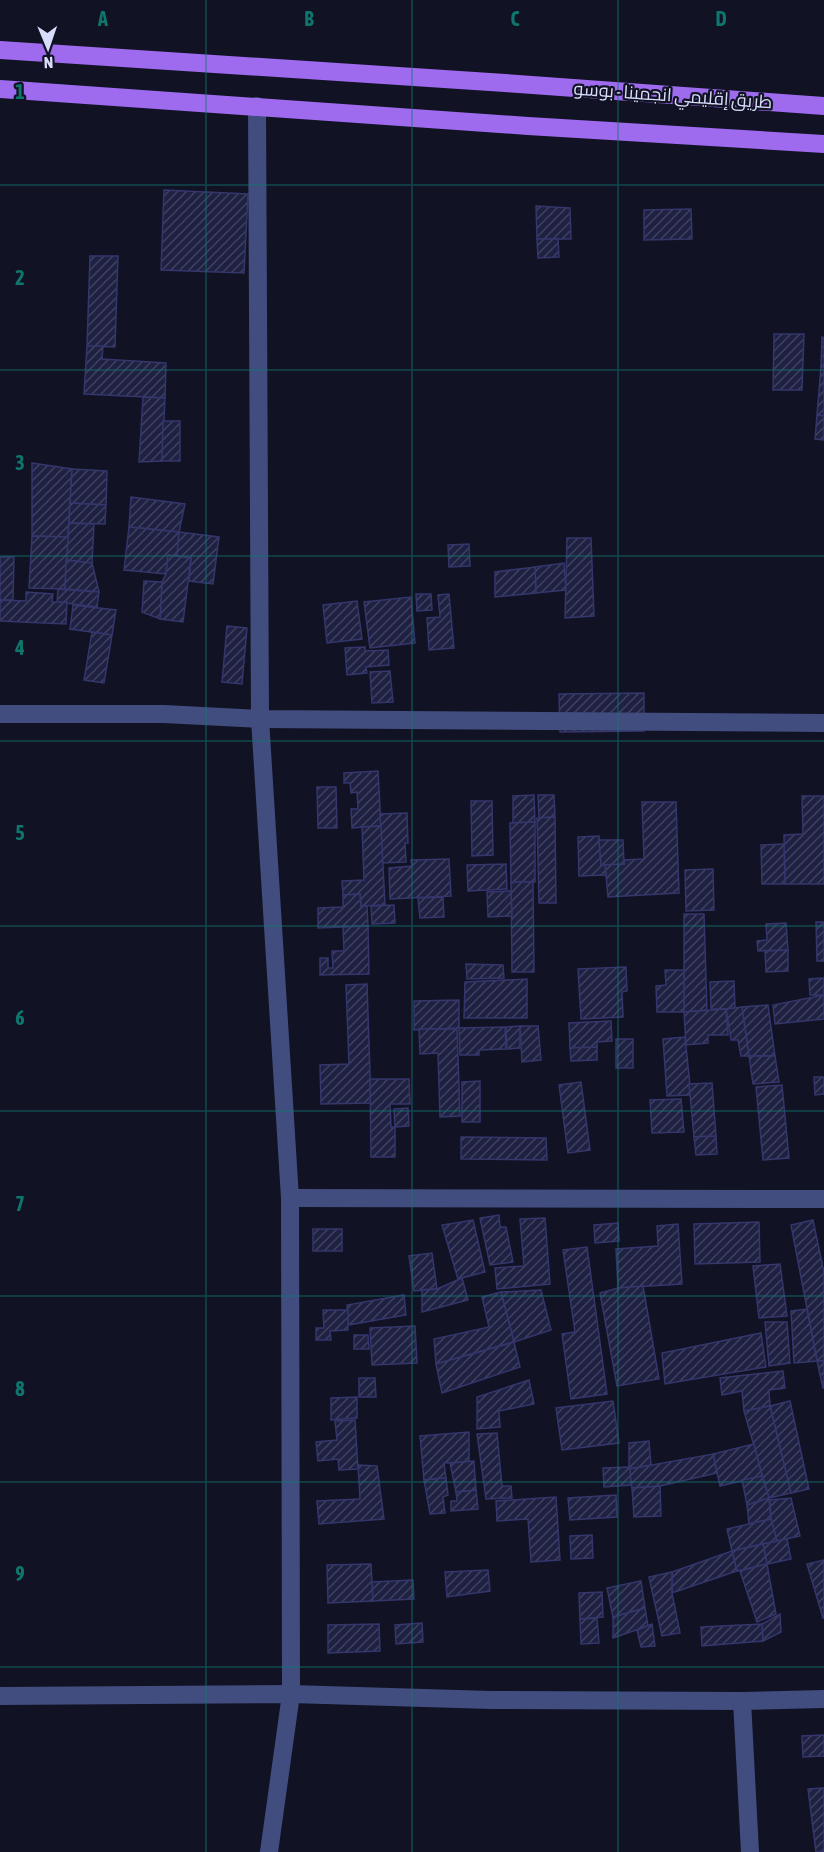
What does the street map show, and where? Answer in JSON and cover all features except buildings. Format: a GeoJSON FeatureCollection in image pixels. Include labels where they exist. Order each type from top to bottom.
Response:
{"type":"FeatureCollection","features":[{"type":"Feature","properties":{"kind":"main road","name":"طريق إقليمي انجمينا - بوسو"},"geometry":{"type":"LineString","coordinates":[[0,50],[824,106]]}},
{"type":"Feature","properties":{"kind":"main road"},"geometry":{"type":"LineString","coordinates":[[0,89],[824,144]]}},
{"type":"Feature","properties":{"kind":"street"},"geometry":{"type":"LineString","coordinates":[[256,106],[260,718],[290,1198],[291,1694],[269,1852]]}},
{"type":"Feature","properties":{"kind":"street"},"geometry":{"type":"LineString","coordinates":[[0,714],[824,723]]}},
{"type":"Feature","properties":{"kind":"street"},"geometry":{"type":"LineString","coordinates":[[290,1198],[824,1199]]}},
{"type":"Feature","properties":{"kind":"street"},"geometry":{"type":"LineString","coordinates":[[0,1696],[291,1694],[491,1700],[824,1700]]}},
{"type":"Feature","properties":{"kind":"street"},"geometry":{"type":"LineString","coordinates":[[742,1701],[750,1852]]}}]}
